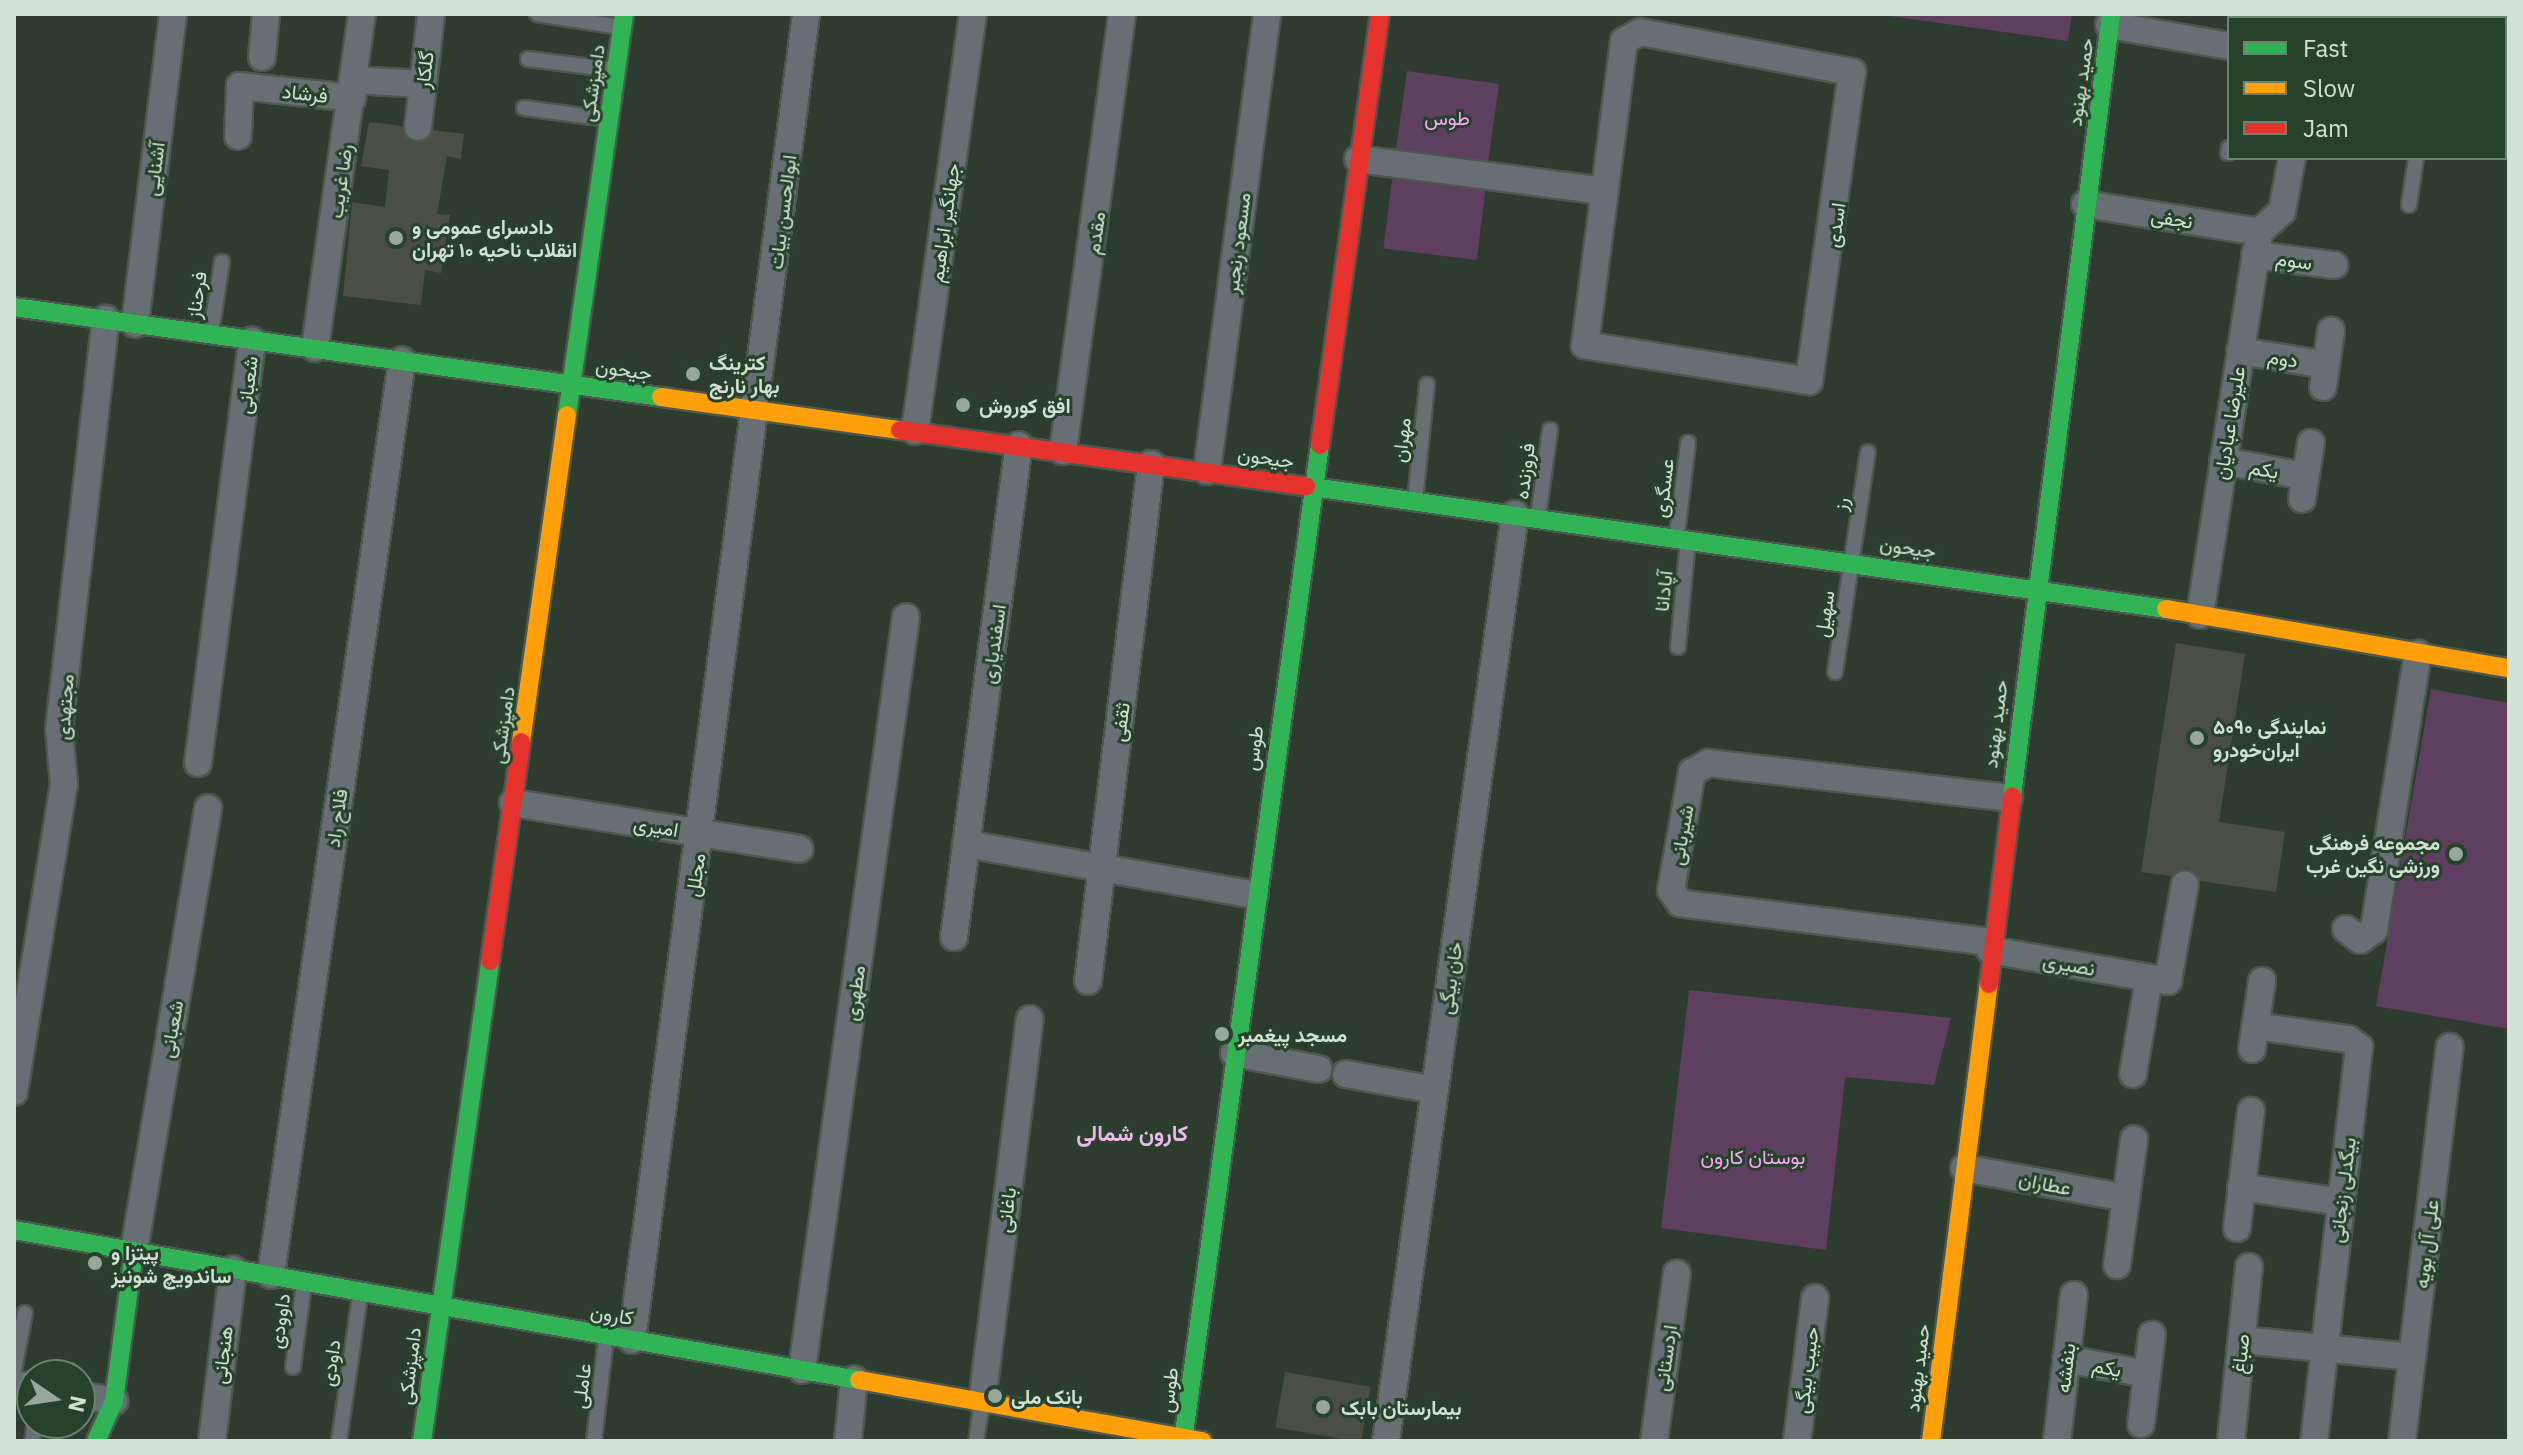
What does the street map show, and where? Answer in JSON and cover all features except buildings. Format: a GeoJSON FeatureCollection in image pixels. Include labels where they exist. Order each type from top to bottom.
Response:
{"type":"FeatureCollection","features":[{"type":"Feature","properties":{"kind":"main road","name":"طوس"},"geometry":{"type":"LineString","coordinates":[[1190,1440],[1255,895],[1310,485],[1380,14]]}},
{"type":"Feature","properties":{"kind":"main road","name":"حمید بهنود"},"geometry":{"type":"LineString","coordinates":[[1931,1441],[2034,587],[2110,19]]}},
{"type":"Feature","properties":{"kind":"main road","name":"دامپزشکی"},"geometry":{"type":"LineString","coordinates":[[422,1441],[438,1305],[513,803],[623,21]]}},
{"type":"Feature","properties":{"kind":"main road","name":"جیحون"},"geometry":{"type":"LineString","coordinates":[[14,307],[2034,587],[2509,668]]}},
{"type":"Feature","properties":{"kind":"main road","name":"کارون"},"geometry":{"type":"LineString","coordinates":[[14,1230],[1190,1440]]}},
{"type":"Feature","properties":{"kind":"main road"},"geometry":{"type":"LineString","coordinates":[[96,1441],[114,1401],[134,1251]]}},
{"type":"Feature","properties":{"kind":"street","name":"آشنایی"},"geometry":{"type":"LineString","coordinates":[[135,324],[173,14]]}},
{"type":"Feature","properties":{"kind":"street"},"geometry":{"type":"LineString","coordinates":[[262,57],[266,14]]}},
{"type":"Feature","properties":{"kind":"street","name":"رضا غریب"},"geometry":{"type":"LineString","coordinates":[[315,348],[362,14]]}},
{"type":"Feature","properties":{"kind":"street","name":"گلکار"},"geometry":{"type":"LineString","coordinates":[[418,127],[431,14]]}},
{"type":"Feature","properties":{"kind":"street","name":"ابوالحسن بیات"},"geometry":{"type":"LineString","coordinates":[[758,409],[806,14]]}},
{"type":"Feature","properties":{"kind":"street","name":"جهانگیر ابراهیم"},"geometry":{"type":"LineString","coordinates":[[915,431],[973,14]]}},
{"type":"Feature","properties":{"kind":"street","name":"مقدم"},"geometry":{"type":"LineString","coordinates":[[1063,451],[1122,14]]}},
{"type":"Feature","properties":{"kind":"street","name":"مسعود رنجبر"},"geometry":{"type":"LineString","coordinates":[[1207,471],[1267,14]]}},
{"type":"Feature","properties":{"kind":"street"},"geometry":{"type":"LineString","coordinates":[[2110,19],[2227,46]]}},
{"type":"Feature","properties":{"kind":"street","name":"اسدی"},"geometry":{"type":"LineString","coordinates":[[1627,34],[1852,72],[1809,381],[1590,351],[1582,335],[1603,191],[1627,34]]}},
{"type":"Feature","properties":{"kind":"street","name":"فرشاد"},"geometry":{"type":"LineString","coordinates":[[238,136],[240,86],[353,89],[422,84]]}},
{"type":"Feature","properties":{"kind":"street"},"geometry":{"type":"LineString","coordinates":[[1358,159],[1603,191]]}},
{"type":"Feature","properties":{"kind":"street"},"geometry":{"type":"LineString","coordinates":[[2257,244],[2282,211],[2292,160]]}},
{"type":"Feature","properties":{"kind":"street","name":"نجفی"},"geometry":{"type":"LineString","coordinates":[[2085,204],[2257,244]]}},
{"type":"Feature","properties":{"kind":"street","name":"سوم"},"geometry":{"type":"LineString","coordinates":[[2257,244],[2334,265]]}},
{"type":"Feature","properties":{"kind":"street","name":"علیرضا عبادیان"},"geometry":{"type":"LineString","coordinates":[[2200,615],[2257,244]]}},
{"type":"Feature","properties":{"kind":"street","name":"مجتهدی"},"geometry":{"type":"LineString","coordinates":[[14,1092],[64,784],[59,729],[106,319]]}},
{"type":"Feature","properties":{"kind":"street","name":"دوم"},"geometry":{"type":"LineString","coordinates":[[2240,351],[2324,376],[2331,331]]}},
{"type":"Feature","properties":{"kind":"street","name":"شعبانی"},"geometry":{"type":"LineString","coordinates":[[198,763],[252,340]]}},
{"type":"Feature","properties":{"kind":"street","name":"فلاح راد"},"geometry":{"type":"LineString","coordinates":[[271,1275],[402,360]]}},
{"type":"Feature","properties":{"kind":"street","name":"مجلل"},"geometry":{"type":"LineString","coordinates":[[619,1338],[701,833],[758,409]]}},
{"type":"Feature","properties":{"kind":"street","name":"یکم"},"geometry":{"type":"LineString","coordinates":[[2223,461],[2304,488],[2311,443]]}},
{"type":"Feature","properties":{"kind":"street","name":"اسفندیاری"},"geometry":{"type":"LineString","coordinates":[[954,937],[1019,445]]}},
{"type":"Feature","properties":{"kind":"street","name":"ثقفی"},"geometry":{"type":"LineString","coordinates":[[1088,981],[1151,464]]}},
{"type":"Feature","properties":{"kind":"street","name":"خان بیگی"},"geometry":{"type":"LineString","coordinates":[[1386,1441],[1435,1090],[1527,516]]}},
{"type":"Feature","properties":{"kind":"street","name":"مطهری"},"geometry":{"type":"LineString","coordinates":[[802,1370],[906,617]]}},
{"type":"Feature","properties":{"kind":"street"},"geometry":{"type":"LineString","coordinates":[[2346,929],[2360,940],[2374,930],[2418,653]]}},
{"type":"Feature","properties":{"kind":"street","name":"شیربانی"},"geometry":{"type":"LineString","coordinates":[[1991,946],[1680,903],[1671,890],[1692,772],[1708,763],[2009,798]]}},
{"type":"Feature","properties":{"kind":"street","name":"امیری"},"geometry":{"type":"LineString","coordinates":[[513,803],[799,849]]}},
{"type":"Feature","properties":{"kind":"street","name":"شعبانی"},"geometry":{"type":"LineString","coordinates":[[134,1251],[208,808]]}},
{"type":"Feature","properties":{"kind":"street"},"geometry":{"type":"LineString","coordinates":[[966,844],[1255,895]]}},
{"type":"Feature","properties":{"kind":"street"},"geometry":{"type":"LineString","coordinates":[[2133,1074],[2149,978],[2168,981],[2185,884]]}},
{"type":"Feature","properties":{"kind":"street","name":"نصیری"},"geometry":{"type":"LineString","coordinates":[[1991,946],[2149,978]]}},
{"type":"Feature","properties":{"kind":"street","name":"بیگدلی زنجانی"},"geometry":{"type":"LineString","coordinates":[[2262,981],[2254,1038],[2357,1041],[2314,1441]]}},
{"type":"Feature","properties":{"kind":"street","name":"باغانی"},"geometry":{"type":"LineString","coordinates":[[982,1402],[1030,1019]]}},
{"type":"Feature","properties":{"kind":"street","name":"علی آل بویه"},"geometry":{"type":"LineString","coordinates":[[2402,1441],[2450,1047]]}},
{"type":"Feature","properties":{"kind":"street"},"geometry":{"type":"LineString","coordinates":[[1234,1053],[1319,1069]]}},
{"type":"Feature","properties":{"kind":"street"},"geometry":{"type":"LineString","coordinates":[[1346,1074],[1435,1090]]}},
{"type":"Feature","properties":{"kind":"street"},"geometry":{"type":"LineString","coordinates":[[2237,1228],[2251,1111]]}},
{"type":"Feature","properties":{"kind":"street"},"geometry":{"type":"LineString","coordinates":[[2117,1265],[2134,1139]]}},
{"type":"Feature","properties":{"kind":"street","name":"عطاران"},"geometry":{"type":"LineString","coordinates":[[1964,1168],[2126,1198]]}},
{"type":"Feature","properties":{"kind":"street"},"geometry":{"type":"LineString","coordinates":[[2241,1187],[2340,1202]]}},
{"type":"Feature","properties":{"kind":"street","name":"صباغ"},"geometry":{"type":"LineString","coordinates":[[2231,1441],[2249,1267]]}},
{"type":"Feature","properties":{"kind":"street","name":"هنجانی"},"geometry":{"type":"LineString","coordinates":[[212,1441],[233,1269]]}},
{"type":"Feature","properties":{"kind":"street","name":"اردستانی"},"geometry":{"type":"LineString","coordinates":[[1654,1441],[1677,1274]]}},
{"type":"Feature","properties":{"kind":"street","name":"بنفشه"},"geometry":{"type":"LineString","coordinates":[[2057,1441],[2074,1295]]}},
{"type":"Feature","properties":{"kind":"street","name":"حبیب بیگی"},"geometry":{"type":"LineString","coordinates":[[1797,1441],[1815,1298]]}},
{"type":"Feature","properties":{"kind":"street","name":"یکم"},"geometry":{"type":"LineString","coordinates":[[2141,1424],[2152,1335]]}},
{"type":"Feature","properties":{"kind":"street"},"geometry":{"type":"LineString","coordinates":[[2242,1340],[2412,1357]]}},
{"type":"Feature","properties":{"kind":"street","name":"یکم"},"geometry":{"type":"LineString","coordinates":[[2066,1359],[2147,1374]]}},
{"type":"Feature","properties":{"kind":"street"},"geometry":{"type":"LineString","coordinates":[[848,1441],[854,1379]]}},
{"type":"Feature","properties":{"kind":"street"},"geometry":{"type":"LineString","coordinates":[[96,1398],[114,1401]]}},
{"type":"Feature","properties":{"kind":"lane"},"geometry":{"type":"LineString","coordinates":[[537,14],[623,21]]}},
{"type":"Feature","properties":{"kind":"lane"},"geometry":{"type":"LineString","coordinates":[[528,59],[616,70]]}},
{"type":"Feature","properties":{"kind":"lane"},"geometry":{"type":"LineString","coordinates":[[524,108],[609,119]]}},
{"type":"Feature","properties":{"kind":"lane"},"geometry":{"type":"LineString","coordinates":[[2409,205],[2416,160]]}},
{"type":"Feature","properties":{"kind":"lane","name":"فرحناز"},"geometry":{"type":"LineString","coordinates":[[211,334],[222,262]]}},
{"type":"Feature","properties":{"kind":"lane","name":"مهران"},"geometry":{"type":"LineString","coordinates":[[1415,500],[1427,385]]}},
{"type":"Feature","properties":{"kind":"lane","name":"فروزنده"},"geometry":{"type":"LineString","coordinates":[[1527,516],[1550,430]]}},
{"type":"Feature","properties":{"kind":"lane","name":"عسگری"},"geometry":{"type":"LineString","coordinates":[[1683,538],[1688,443]]}},
{"type":"Feature","properties":{"kind":"lane","name":"رز"},"geometry":{"type":"LineString","coordinates":[[1851,562],[1868,452]]}},
{"type":"Feature","properties":{"kind":"lane","name":"آپادانا"},"geometry":{"type":"LineString","coordinates":[[1678,647],[1683,538]]}},
{"type":"Feature","properties":{"kind":"lane","name":"سهیل"},"geometry":{"type":"LineString","coordinates":[[1835,672],[1851,562]]}},
{"type":"Feature","properties":{"kind":"lane","name":"داوودی"},"geometry":{"type":"LineString","coordinates":[[293,1367],[305,1282]]}},
{"type":"Feature","properties":{"kind":"lane","name":"داودی"},"geometry":{"type":"LineString","coordinates":[[339,1441],[360,1291]]}},
{"type":"Feature","properties":{"kind":"lane"},"geometry":{"type":"LineString","coordinates":[[14,1370],[25,1313]]}},
{"type":"Feature","properties":{"kind":"lane","name":"عاملی"},"geometry":{"type":"LineString","coordinates":[[594,1441],[619,1338]]}},
{"type":"Feature","properties":{"kind":"lane"},"geometry":{"type":"LineString","coordinates":[[976,1441],[982,1402]]}},
{"type":"Feature","properties":{"kind":"green space"},"geometry":{"type":"Polygon","coordinates":[[[1876,14],[2072,14],[2068,41],[1876,14]]]}},
{"type":"Feature","properties":{"kind":"green space","name":"طوس"},"geometry":{"type":"Polygon","coordinates":[[[1407,71],[1499,84],[1488,163],[1396,150],[1407,71]]]}},
{"type":"Feature","properties":{"kind":"green space","name":"طوس"},"geometry":{"type":"Polygon","coordinates":[[[1392,179],[1485,190],[1477,260],[1383,248],[1392,179]]]}},
{"type":"Feature","properties":{"kind":"green space","name":"مجموعه فرهنگی ورزشی نگین غرب"},"geometry":{"type":"Polygon","coordinates":[[[2431,689],[2509,703],[2509,1029],[2376,1006],[2431,689]]]}},
{"type":"Feature","properties":{"kind":"green space","name":"بوستان کارون"},"geometry":{"type":"Polygon","coordinates":[[[1689,990],[1951,1018],[1934,1085],[1845,1077],[1826,1250],[1661,1228],[1689,990]]]}},
{"type":"Feature","properties":{"kind":"traffic: fast"},"geometry":{"type":"LineString","coordinates":[[567,415],[624,14]]}},
{"type":"Feature","properties":{"kind":"traffic: fast"},"geometry":{"type":"LineString","coordinates":[[2012,796],[2111,14]]}},
{"type":"Feature","properties":{"kind":"traffic: fast"},"geometry":{"type":"LineString","coordinates":[[14,307],[661,397]]}},
{"type":"Feature","properties":{"kind":"traffic: fast"},"geometry":{"type":"LineString","coordinates":[[1183,1441],[1320,445]]}},
{"type":"Feature","properties":{"kind":"traffic: fast"},"geometry":{"type":"LineString","coordinates":[[1306,486],[2166,609]]}},
{"type":"Feature","properties":{"kind":"traffic: fast"},"geometry":{"type":"LineString","coordinates":[[422,1441],[490,961]]}},
{"type":"Feature","properties":{"kind":"traffic: fast"},"geometry":{"type":"LineString","coordinates":[[14,1230],[859,1380]]}},
{"type":"Feature","properties":{"kind":"traffic: fast"},"geometry":{"type":"LineString","coordinates":[[96,1441],[114,1401],[134,1251]]}},
{"type":"Feature","properties":{"kind":"traffic: slow"},"geometry":{"type":"LineString","coordinates":[[661,397],[900,430]]}},
{"type":"Feature","properties":{"kind":"traffic: slow"},"geometry":{"type":"LineString","coordinates":[[521,742],[567,415]]}},
{"type":"Feature","properties":{"kind":"traffic: slow"},"geometry":{"type":"LineString","coordinates":[[2166,609],[2509,668]]}},
{"type":"Feature","properties":{"kind":"traffic: slow"},"geometry":{"type":"LineString","coordinates":[[1931,1441],[1989,984]]}},
{"type":"Feature","properties":{"kind":"traffic: slow"},"geometry":{"type":"LineString","coordinates":[[859,1380],[1203,1441]]}},
{"type":"Feature","properties":{"kind":"traffic: jam"},"geometry":{"type":"LineString","coordinates":[[1320,445],[1380,14]]}},
{"type":"Feature","properties":{"kind":"traffic: jam"},"geometry":{"type":"LineString","coordinates":[[900,430],[1306,486]]}},
{"type":"Feature","properties":{"kind":"traffic: jam"},"geometry":{"type":"LineString","coordinates":[[490,961],[521,742]]}},
{"type":"Feature","properties":{"kind":"traffic: jam"},"geometry":{"type":"LineString","coordinates":[[1989,984],[2012,796]]}},
{"type":"Feature","properties":{"kind":"place","name":"دادسرای عمومی و انقلاب ناحیه ۱۰ تهران"},"geometry":{"type":"Point","coordinates":[396,238]}},
{"type":"Feature","properties":{"kind":"place","name":"کترینگ بهار نارنج"},"geometry":{"type":"Point","coordinates":[693,374]}},
{"type":"Feature","properties":{"kind":"place","name":"افق کوروش"},"geometry":{"type":"Point","coordinates":[963,405]}},
{"type":"Feature","properties":{"kind":"place","name":"نمایندگی ۵۰۹۰ ایران‌خودرو"},"geometry":{"type":"Point","coordinates":[2197,738]}},
{"type":"Feature","properties":{"kind":"place","name":"مجموعه فرهنگی ورزشی نگین غرب"},"geometry":{"type":"Point","coordinates":[2456,854]}},
{"type":"Feature","properties":{"kind":"place","name":"مسجد پیغمبر"},"geometry":{"type":"Point","coordinates":[1222,1034]}},
{"type":"Feature","properties":{"kind":"place","name":"پیتزا و ساندویچ شونیز"},"geometry":{"type":"Point","coordinates":[95,1263]}},
{"type":"Feature","properties":{"kind":"place","name":"بانک ملی"},"geometry":{"type":"Point","coordinates":[995,1396]}},
{"type":"Feature","properties":{"kind":"place","name":"بیمارستان بابک"},"geometry":{"type":"Point","coordinates":[1323,1407]}},
{"type":"Feature","properties":{"kind":"district","name":"کارون شمالی"},"geometry":{"type":"Point","coordinates":[1132,1133]}}]}
